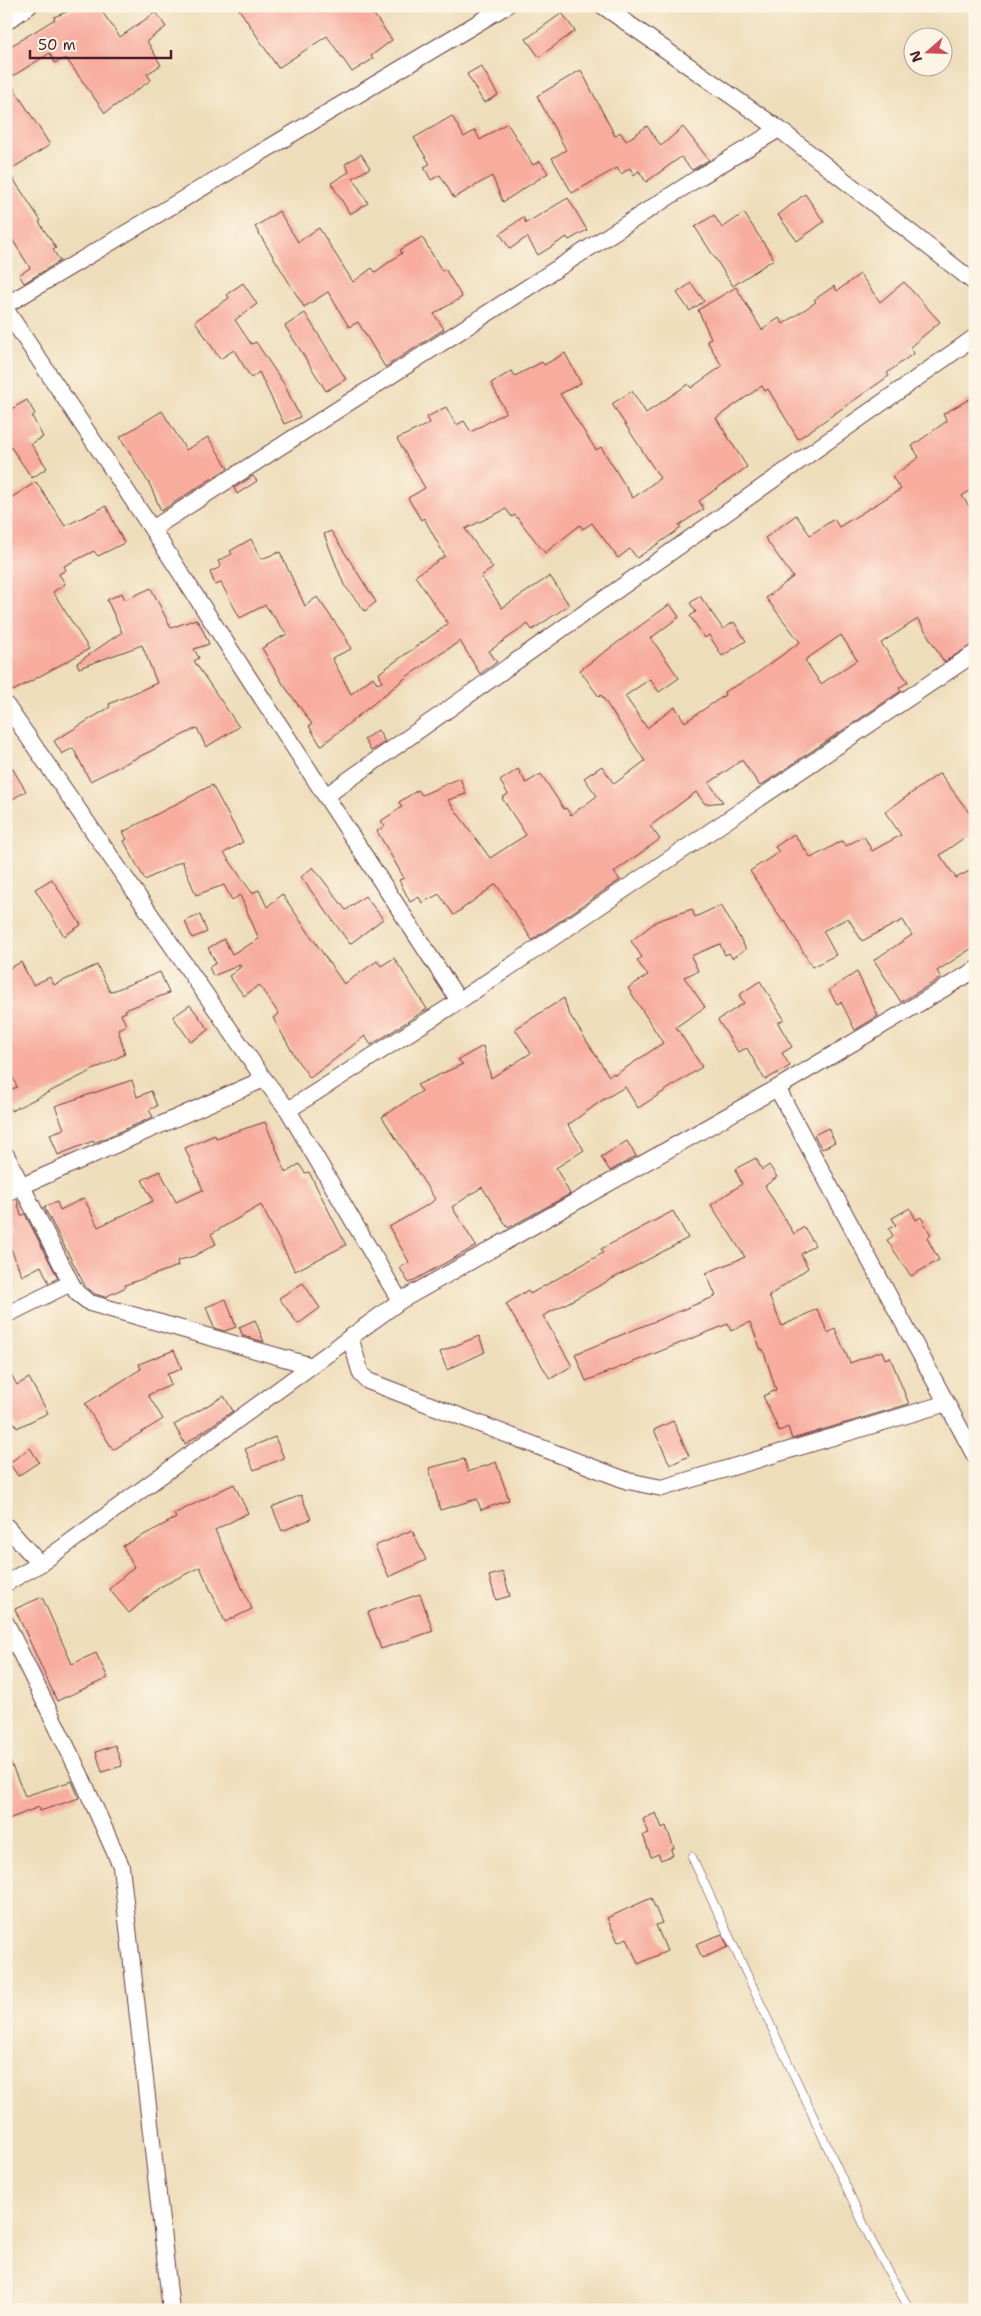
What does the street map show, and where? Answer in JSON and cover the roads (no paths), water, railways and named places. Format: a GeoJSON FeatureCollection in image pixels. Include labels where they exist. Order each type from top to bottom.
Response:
{"type":"FeatureCollection","features":[{"type":"Feature","properties":{"kind":"street"},"geometry":{"type":"LineString","coordinates":[[6,22],[29,6]]}},
{"type":"Feature","properties":{"kind":"street"},"geometry":{"type":"LineString","coordinates":[[6,305],[506,6]]}},
{"type":"Feature","properties":{"kind":"street"},"geometry":{"type":"LineString","coordinates":[[603,6],[779,130],[975,283]]}},
{"type":"Feature","properties":{"kind":"street"},"geometry":{"type":"LineString","coordinates":[[152,528],[698,178],[779,130]]}},
{"type":"Feature","properties":{"kind":"street"},"geometry":{"type":"LineString","coordinates":[[6,310],[152,528],[459,1001]]}},
{"type":"Feature","properties":{"kind":"street"},"geometry":{"type":"LineString","coordinates":[[327,795],[975,337]]}},
{"type":"Feature","properties":{"kind":"street"},"geometry":{"type":"LineString","coordinates":[[288,1110],[459,1001],[975,653]]}},
{"type":"Feature","properties":{"kind":"street"},"geometry":{"type":"LineString","coordinates":[[6,705],[288,1110],[400,1301]]}},
{"type":"Feature","properties":{"kind":"street"},"geometry":{"type":"LineString","coordinates":[[6,1584],[40,1564],[400,1301],[777,1088],[975,970]]}},
{"type":"Feature","properties":{"kind":"street"},"geometry":{"type":"LineString","coordinates":[[6,1193],[264,1078]]}},
{"type":"Feature","properties":{"kind":"street"},"geometry":{"type":"LineString","coordinates":[[777,1088],[947,1403],[972,1445]]}},
{"type":"Feature","properties":{"kind":"street"},"geometry":{"type":"LineString","coordinates":[[6,1155],[71,1283],[77,1293],[90,1302],[312,1366]]}},
{"type":"Feature","properties":{"kind":"street"},"geometry":{"type":"LineString","coordinates":[[10,1313],[71,1283]]}},
{"type":"Feature","properties":{"kind":"street"},"geometry":{"type":"LineString","coordinates":[[350,1337],[361,1374],[368,1380],[628,1481],[662,1488],[947,1403]]}},
{"type":"Feature","properties":{"kind":"street"},"geometry":{"type":"LineString","coordinates":[[6,1526],[40,1564]]}},
{"type":"Feature","properties":{"kind":"street"},"geometry":{"type":"LineString","coordinates":[[6,1623],[79,1772],[121,1866],[171,2310]]}},
{"type":"Feature","properties":{"kind":"lane"},"geometry":{"type":"LineString","coordinates":[[692,1857],[872,2242],[910,2310]]}}]}
